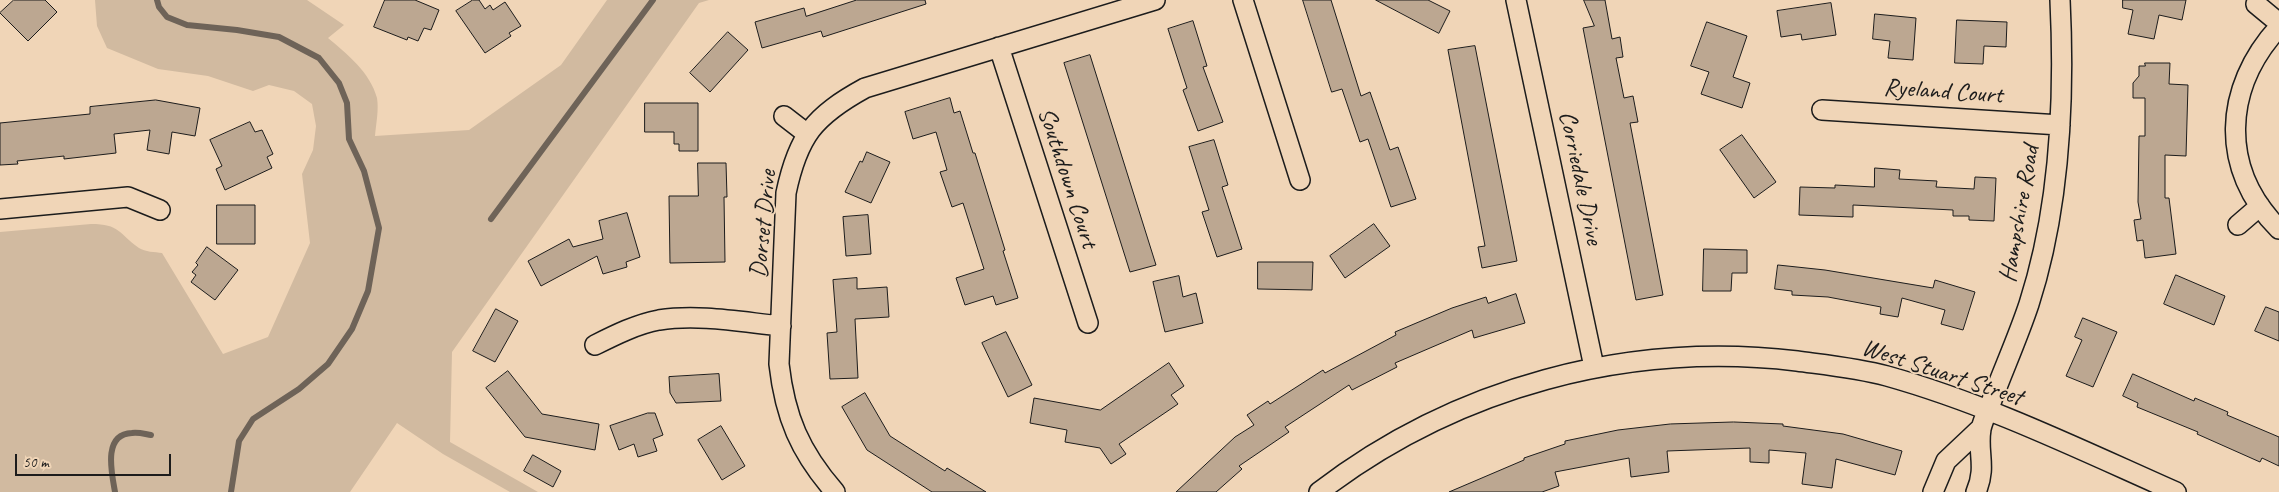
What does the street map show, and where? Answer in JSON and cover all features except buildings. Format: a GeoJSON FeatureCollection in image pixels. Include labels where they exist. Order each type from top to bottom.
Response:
{"type":"FeatureCollection","features":[{"type":"Feature","properties":{"kind":"street","name":"Dorset Drive"},"geometry":{"type":"LineString","coordinates":[[835,492],[817,471],[804,450],[789,417],[782,391],[779,364],[786,193],[792,167],[806,133],[842,101],[865,88],[1155,0]]}},
{"type":"Feature","properties":{"kind":"street"},"geometry":{"type":"LineString","coordinates":[[1243,0],[1300,180]]}},
{"type":"Feature","properties":{"kind":"street","name":"Corriedale Drive"},"geometry":{"type":"LineString","coordinates":[[1516,0],[1594,367]]}},
{"type":"Feature","properties":{"kind":"street","name":"Hampshire Road"},"geometry":{"type":"LineString","coordinates":[[1976,492],[1982,478],[1985,420],[2029,304],[2043,250],[2054,184],[2060,125],[2062,36],[2060,0]]}},
{"type":"Feature","properties":{"kind":"street"},"geometry":{"type":"LineString","coordinates":[[2256,4],[2279,23]]}},
{"type":"Feature","properties":{"kind":"street"},"geometry":{"type":"LineString","coordinates":[[2279,27],[2265,42],[2252,63],[2242,85],[2235,128],[2240,166],[2251,193],[2279,229]]}},
{"type":"Feature","properties":{"kind":"street","name":"Southdown Court"},"geometry":{"type":"LineString","coordinates":[[1000,47],[1088,323]]}},
{"type":"Feature","properties":{"kind":"street","name":"Ryeland Court"},"geometry":{"type":"LineString","coordinates":[[1822,110],[2060,125]]}},
{"type":"Feature","properties":{"kind":"street"},"geometry":{"type":"LineString","coordinates":[[784,116],[806,133]]}},
{"type":"Feature","properties":{"kind":"street"},"geometry":{"type":"LineString","coordinates":[[0,209],[128,197],[160,210]]}},
{"type":"Feature","properties":{"kind":"street"},"geometry":{"type":"LineString","coordinates":[[2238,225],[2260,206]]}},
{"type":"Feature","properties":{"kind":"street"},"geometry":{"type":"LineString","coordinates":[[595,345],[625,331],[658,320],[689,317],[781,326]]}},
{"type":"Feature","properties":{"kind":"street","name":"West Stuart Street"},"geometry":{"type":"LineString","coordinates":[[1320,492],[1344,473],[1392,443],[1442,417],[1494,396],[1536,381],[1594,367],[1674,356],[1767,358],[1826,364],[1886,376],[1985,420],[2176,492]]}},
{"type":"Feature","properties":{"kind":"street","name":"Hampshire Road"},"geometry":{"type":"LineString","coordinates":[[1934,492],[1946,461],[1985,420]]}},
{"type":"Feature","properties":{"kind":"shaded area"},"geometry":{"type":"Polygon","coordinates":[[[95,0],[307,0],[344,25],[328,38],[357,64],[374,89],[378,107],[375,136],[469,130],[561,65],[607,0],[709,0],[699,3],[452,352],[450,442],[538,492],[510,492],[443,454],[397,423],[350,492],[0,492],[0,232],[101,224],[118,230],[141,249],[162,253],[223,354],[268,337],[310,243],[302,174],[313,150],[316,126],[312,104],[294,91],[269,85],[253,91],[208,76],[158,69],[107,48],[97,26],[95,0]]]}},
{"type":"Feature","properties":{"kind":"waterway"},"geometry":{"type":"LineString","coordinates":[[157,0],[159,7],[167,17],[187,25],[237,30],[279,37],[319,58],[339,83],[347,103],[349,139],[364,171],[379,228],[368,291],[352,329],[328,364],[299,389],[253,419],[239,441],[231,492]]}},
{"type":"Feature","properties":{"kind":"waterway"},"geometry":{"type":"LineString","coordinates":[[491,219],[653,0]]}},
{"type":"Feature","properties":{"kind":"waterway"},"geometry":{"type":"LineString","coordinates":[[115,492],[111,456],[116,440],[123,435],[132,433],[151,435]]}}]}
